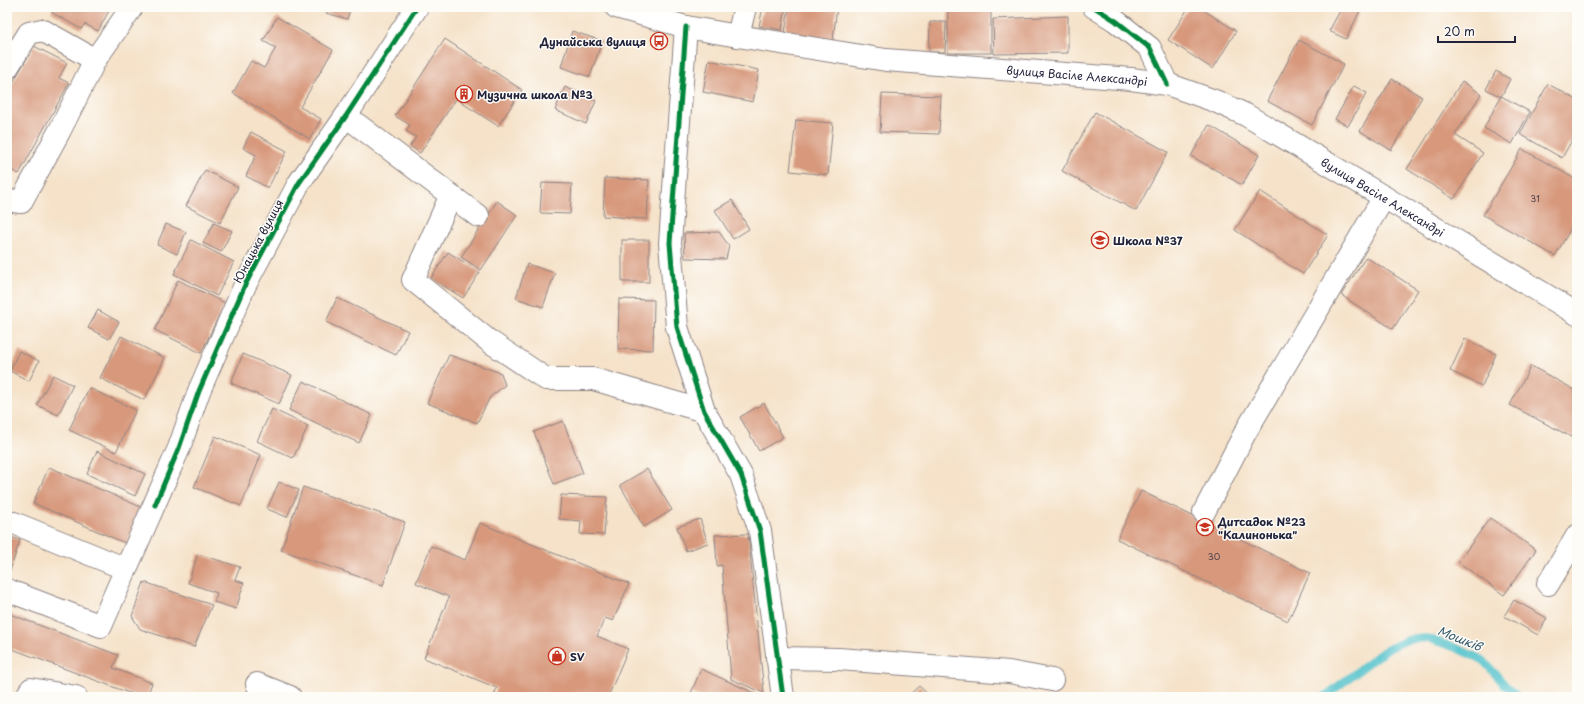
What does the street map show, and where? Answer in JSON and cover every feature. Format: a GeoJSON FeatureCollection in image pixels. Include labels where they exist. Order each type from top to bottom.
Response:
{"type":"FeatureCollection","features":[{"type":"Feature","properties":{"kind":"street"},"geometry":{"type":"LineString","coordinates":[[7,200],[21,202],[60,130],[95,60],[132,7]]}},
{"type":"Feature","properties":{"kind":"street","name":"Юнацька вулиця"},"geometry":{"type":"LineString","coordinates":[[7,590],[101,626],[180,448],[199,391],[246,285],[299,183],[346,116],[417,7]]}},
{"type":"Feature","properties":{"kind":"street","name":"вулиця Васіле Александрі"},"geometry":{"type":"LineString","coordinates":[[616,7],[686,27],[886,60],[1131,79],[1167,84],[1215,100],[1246,115],[1577,314]]}},
{"type":"Feature","properties":{"kind":"street"},"geometry":{"type":"LineString","coordinates":[[738,36],[745,7]]}},
{"type":"Feature","properties":{"kind":"street"},"geometry":{"type":"LineString","coordinates":[[1094,7],[1116,21],[1150,48],[1167,84]]}},
{"type":"Feature","properties":{"kind":"street"},"geometry":{"type":"LineString","coordinates":[[686,27],[670,243],[677,327],[704,411],[741,474],[760,531],[783,697]]}},
{"type":"Feature","properties":{"kind":"street"},"geometry":{"type":"LineString","coordinates":[[7,68],[29,33],[42,30],[95,60]]}},
{"type":"Feature","properties":{"kind":"street"},"geometry":{"type":"LineString","coordinates":[[346,116],[478,216]]}},
{"type":"Feature","properties":{"kind":"street"},"geometry":{"type":"LineString","coordinates":[[451,195],[413,280],[489,342],[546,380],[593,380],[704,411]]}},
{"type":"Feature","properties":{"kind":"street"},"geometry":{"type":"LineString","coordinates":[[1204,512],[1245,433],[1384,197]]}},
{"type":"Feature","properties":{"kind":"street"},"geometry":{"type":"LineString","coordinates":[[14,523],[126,569]]}},
{"type":"Feature","properties":{"kind":"street"},"geometry":{"type":"LineString","coordinates":[[1548,584],[1577,536]]}},
{"type":"Feature","properties":{"kind":"street"},"geometry":{"type":"LineString","coordinates":[[777,658],[838,659],[1009,672],[1052,680]]}},
{"type":"Feature","properties":{"kind":"street"},"geometry":{"type":"LineString","coordinates":[[257,684],[290,697]]}},
{"type":"Feature","properties":{"kind":"street"},"geometry":{"type":"LineString","coordinates":[[27,697],[31,688],[76,697]]}},
{"type":"Feature","properties":{"kind":"building"},"geometry":{"type":"Polygon","coordinates":[[[54,7],[111,7],[98,31],[85,24],[81,29],[51,12],[54,7]]]}},
{"type":"Feature","properties":{"kind":"building"},"geometry":{"type":"Polygon","coordinates":[[[328,7],[351,7],[347,19],[326,13],[328,7]]]}},
{"type":"Feature","properties":{"kind":"building"},"geometry":{"type":"Polygon","coordinates":[[[763,7],[786,7],[782,30],[759,26],[763,7]]]}},
{"type":"Feature","properties":{"kind":"building"},"geometry":{"type":"Polygon","coordinates":[[[789,7],[837,7],[833,40],[785,33],[789,7]]]}},
{"type":"Feature","properties":{"kind":"building"},"geometry":{"type":"Polygon","coordinates":[[[1189,7],[1199,7],[1236,31],[1213,69],[1168,40],[1189,7]]]}},
{"type":"Feature","properties":{"kind":"building"},"geometry":{"type":"Polygon","coordinates":[[[1342,7],[1362,7],[1346,39],[1329,31],[1342,7]]]}},
{"type":"Feature","properties":{"kind":"building"},"geometry":{"type":"Polygon","coordinates":[[[948,11],[991,11],[991,53],[948,53],[948,11]]]}},
{"type":"Feature","properties":{"kind":"building"},"geometry":{"type":"Polygon","coordinates":[[[1068,16],[1068,53],[994,54],[993,19],[1068,16]]]}},
{"type":"Feature","properties":{"kind":"building"},"geometry":{"type":"Polygon","coordinates":[[[277,17],[333,50],[300,107],[321,119],[310,139],[233,93],[251,61],[264,68],[276,48],[263,41],[277,17]]]}},
{"type":"Feature","properties":{"kind":"building"},"geometry":{"type":"Polygon","coordinates":[[[930,22],[946,22],[945,52],[929,52],[930,22]]]}},
{"type":"Feature","properties":{"kind":"building"},"geometry":{"type":"Polygon","coordinates":[[[572,31],[602,41],[590,77],[561,67],[572,31]]]}},
{"type":"Feature","properties":{"kind":"building","name":"Музична школа №3"},"geometry":{"type":"Polygon","coordinates":[[[445,39],[522,90],[498,126],[456,99],[420,153],[410,146],[416,137],[406,131],[410,125],[395,116],[445,39]]]}},
{"type":"Feature","properties":{"kind":"building"},"geometry":{"type":"Polygon","coordinates":[[[1299,40],[1344,64],[1312,125],[1267,101],[1299,40]]]}},
{"type":"Feature","properties":{"kind":"building"},"geometry":{"type":"Polygon","coordinates":[[[34,46],[67,63],[59,78],[69,83],[19,174],[7,168],[7,93],[34,46]]]}},
{"type":"Feature","properties":{"kind":"building"},"geometry":{"type":"Polygon","coordinates":[[[709,60],[759,70],[753,102],[703,92],[709,60]]]}},
{"type":"Feature","properties":{"kind":"building"},"geometry":{"type":"Polygon","coordinates":[[[1496,71],[1510,79],[1501,97],[1486,89],[1496,71]]]}},
{"type":"Feature","properties":{"kind":"building"},"geometry":{"type":"Polygon","coordinates":[[[1392,79],[1422,97],[1391,150],[1360,131],[1392,79]]]}},
{"type":"Feature","properties":{"kind":"building"},"geometry":{"type":"Polygon","coordinates":[[[1462,81],[1481,94],[1455,135],[1483,153],[1454,199],[1407,169],[1462,81]]]}},
{"type":"Feature","properties":{"kind":"building"},"geometry":{"type":"Polygon","coordinates":[[[1548,84],[1577,100],[1577,131],[1562,158],[1520,134],[1548,84]]]}},
{"type":"Feature","properties":{"kind":"building"},"geometry":{"type":"Polygon","coordinates":[[[1354,86],[1367,93],[1348,126],[1335,119],[1354,86]]]}},
{"type":"Feature","properties":{"kind":"building"},"geometry":{"type":"Polygon","coordinates":[[[565,87],[596,101],[586,124],[555,110],[565,87]]]}},
{"type":"Feature","properties":{"kind":"building"},"geometry":{"type":"Polygon","coordinates":[[[882,94],[941,96],[939,134],[880,132],[882,94]]]}},
{"type":"Feature","properties":{"kind":"building"},"geometry":{"type":"Polygon","coordinates":[[[1501,96],[1530,112],[1512,144],[1484,128],[1501,96]]]}},
{"type":"Feature","properties":{"kind":"building"},"geometry":{"type":"Polygon","coordinates":[[[1095,112],[1168,152],[1136,211],[1062,171],[1095,112]]]}},
{"type":"Feature","properties":{"kind":"building"},"geometry":{"type":"Polygon","coordinates":[[[796,120],[833,123],[828,175],[790,171],[796,120]]]}},
{"type":"Feature","properties":{"kind":"building"},"geometry":{"type":"Polygon","coordinates":[[[1209,125],[1259,155],[1242,185],[1191,156],[1209,125]]]}},
{"type":"Feature","properties":{"kind":"building"},"geometry":{"type":"Polygon","coordinates":[[[251,132],[287,151],[268,188],[246,176],[256,155],[243,148],[251,132]]]}},
{"type":"Feature","properties":{"kind":"building"},"geometry":{"type":"Polygon","coordinates":[[[1522,149],[1577,180],[1577,218],[1555,256],[1483,215],[1522,149]]]}},
{"type":"Feature","properties":{"kind":"building"},"geometry":{"type":"Polygon","coordinates":[[[205,170],[238,187],[220,223],[186,206],[205,170]]]}},
{"type":"Feature","properties":{"kind":"building"},"geometry":{"type":"Polygon","coordinates":[[[605,178],[649,180],[647,219],[603,216],[605,178]]]}},
{"type":"Feature","properties":{"kind":"building"},"geometry":{"type":"Polygon","coordinates":[[[542,183],[572,184],[570,214],[540,213],[542,183]]]}},
{"type":"Feature","properties":{"kind":"building"},"geometry":{"type":"Polygon","coordinates":[[[1260,191],[1328,235],[1303,274],[1235,230],[1260,191]]]}},
{"type":"Feature","properties":{"kind":"building"},"geometry":{"type":"Polygon","coordinates":[[[732,200],[749,229],[733,239],[715,210],[732,200]]]}},
{"type":"Feature","properties":{"kind":"building"},"geometry":{"type":"Polygon","coordinates":[[[497,201],[517,215],[481,270],[461,257],[497,201]]]}},
{"type":"Feature","properties":{"kind":"building"},"geometry":{"type":"Polygon","coordinates":[[[214,223],[232,231],[221,252],[203,243],[214,223]]]}},
{"type":"Feature","properties":{"kind":"building"},"geometry":{"type":"Polygon","coordinates":[[[166,224],[186,232],[177,254],[157,245],[166,224]]]}},
{"type":"Feature","properties":{"kind":"building"},"geometry":{"type":"Polygon","coordinates":[[[719,232],[729,246],[726,259],[685,258],[684,233],[719,232]]]}},
{"type":"Feature","properties":{"kind":"building"},"geometry":{"type":"Polygon","coordinates":[[[191,240],[234,262],[217,296],[174,274],[191,240]]]}},
{"type":"Feature","properties":{"kind":"building"},"geometry":{"type":"Polygon","coordinates":[[[622,240],[649,240],[649,282],[622,282],[622,240]]]}},
{"type":"Feature","properties":{"kind":"building"},"geometry":{"type":"Polygon","coordinates":[[[448,252],[480,272],[463,298],[431,278],[448,252]]]}},
{"type":"Feature","properties":{"kind":"building"},"geometry":{"type":"Polygon","coordinates":[[[1366,257],[1418,290],[1393,329],[1341,295],[1366,257]]]}},
{"type":"Feature","properties":{"kind":"building"},"geometry":{"type":"Polygon","coordinates":[[[527,264],[555,273],[543,307],[516,298],[527,264]]]}},
{"type":"Feature","properties":{"kind":"building"},"geometry":{"type":"Polygon","coordinates":[[[178,280],[225,303],[201,353],[155,330],[178,280]]]}},
{"type":"Feature","properties":{"kind":"building"},"geometry":{"type":"Polygon","coordinates":[[[337,298],[408,331],[396,355],[326,322],[337,298]]]}},
{"type":"Feature","properties":{"kind":"building"},"geometry":{"type":"Polygon","coordinates":[[[619,299],[654,300],[653,350],[618,349],[619,299]]]}},
{"type":"Feature","properties":{"kind":"building"},"geometry":{"type":"Polygon","coordinates":[[[98,310],[119,322],[109,339],[88,328],[98,310]]]}},
{"type":"Feature","properties":{"kind":"building"},"geometry":{"type":"Polygon","coordinates":[[[121,336],[165,358],[144,400],[100,378],[121,336]]]}},
{"type":"Feature","properties":{"kind":"building"},"geometry":{"type":"Polygon","coordinates":[[[1465,339],[1496,354],[1482,386],[1450,371],[1465,339]]]}},
{"type":"Feature","properties":{"kind":"building"},"geometry":{"type":"Polygon","coordinates":[[[19,351],[39,361],[29,381],[10,371],[19,351]]]}},
{"type":"Feature","properties":{"kind":"building"},"geometry":{"type":"Polygon","coordinates":[[[243,354],[292,375],[279,404],[231,383],[243,354]]]}},
{"type":"Feature","properties":{"kind":"building"},"geometry":{"type":"Polygon","coordinates":[[[449,355],[501,373],[505,385],[490,397],[477,423],[427,403],[449,355]]]}},
{"type":"Feature","properties":{"kind":"building"},"geometry":{"type":"Polygon","coordinates":[[[1531,366],[1577,391],[1577,440],[1510,405],[1531,366]]]}},
{"type":"Feature","properties":{"kind":"building"},"geometry":{"type":"Polygon","coordinates":[[[53,375],[73,385],[58,415],[37,405],[53,375]]]}},
{"type":"Feature","properties":{"kind":"building"},"geometry":{"type":"Polygon","coordinates":[[[303,381],[372,415],[359,443],[289,410],[303,381]]]}},
{"type":"Feature","properties":{"kind":"building"},"geometry":{"type":"Polygon","coordinates":[[[89,388],[136,410],[116,452],[69,430],[89,388]]]}},
{"type":"Feature","properties":{"kind":"building"},"geometry":{"type":"Polygon","coordinates":[[[764,403],[783,437],[759,451],[740,417],[764,403]]]}},
{"type":"Feature","properties":{"kind":"building"},"geometry":{"type":"Polygon","coordinates":[[[272,409],[308,426],[293,458],[257,441],[272,409]]]}},
{"type":"Feature","properties":{"kind":"building"},"geometry":{"type":"Polygon","coordinates":[[[563,421],[583,473],[554,484],[534,432],[563,421]]]}},
{"type":"Feature","properties":{"kind":"building"},"geometry":{"type":"Polygon","coordinates":[[[215,436],[261,455],[241,506],[194,487],[215,436]]]}},
{"type":"Feature","properties":{"kind":"building"},"geometry":{"type":"Polygon","coordinates":[[[97,451],[145,474],[135,496],[87,474],[97,451]]]}},
{"type":"Feature","properties":{"kind":"building"},"geometry":{"type":"Polygon","coordinates":[[[49,467],[143,508],[127,544],[33,503],[49,467]]]}},
{"type":"Feature","properties":{"kind":"building"},"geometry":{"type":"Polygon","coordinates":[[[647,469],[672,510],[644,527],[620,485],[647,469]]]}},
{"type":"Feature","properties":{"kind":"building"},"geometry":{"type":"Polygon","coordinates":[[[279,482],[299,490],[287,517],[267,509],[279,482]]]}},
{"type":"Feature","properties":{"kind":"building"},"geometry":{"type":"Polygon","coordinates":[[[303,487],[405,522],[383,585],[281,550],[303,487]]]}},
{"type":"Feature","properties":{"kind":"building"},"geometry":{"type":"Polygon","coordinates":[[[1141,491],[1310,573],[1288,621],[1117,539],[1141,491]]]}},
{"type":"Feature","properties":{"kind":"building"},"geometry":{"type":"Polygon","coordinates":[[[561,495],[607,497],[604,535],[580,534],[581,521],[559,519],[561,495]]]}},
{"type":"Feature","properties":{"kind":"building"},"geometry":{"type":"Polygon","coordinates":[[[1490,518],[1536,550],[1504,595],[1458,562],[1490,518]]]}},
{"type":"Feature","properties":{"kind":"building"},"geometry":{"type":"Polygon","coordinates":[[[700,519],[708,543],[686,551],[677,527],[700,519]]]}},
{"type":"Feature","properties":{"kind":"building"},"geometry":{"type":"Polygon","coordinates":[[[480,523],[629,584],[613,621],[605,618],[597,636],[628,649],[608,697],[525,697],[519,695],[518,697],[493,697],[497,688],[424,658],[449,597],[416,583],[431,546],[465,560],[480,523]]]}},
{"type":"Feature","properties":{"kind":"building"},"geometry":{"type":"Polygon","coordinates":[[[748,534],[764,693],[731,679],[722,565],[717,566],[715,535],[748,534]]]}},
{"type":"Feature","properties":{"kind":"building"},"geometry":{"type":"Polygon","coordinates":[[[7,536],[20,540],[7,580],[7,536]]]}},
{"type":"Feature","properties":{"kind":"building"},"geometry":{"type":"Polygon","coordinates":[[[198,554],[240,567],[235,580],[244,583],[236,609],[214,602],[217,593],[188,583],[198,554]]]}},
{"type":"Feature","properties":{"kind":"building"},"geometry":{"type":"Polygon","coordinates":[[[144,582],[212,605],[194,647],[140,629],[132,616],[144,582]]]}},
{"type":"Feature","properties":{"kind":"building"},"geometry":{"type":"Polygon","coordinates":[[[1514,600],[1547,618],[1538,635],[1504,616],[1514,600]]]}},
{"type":"Feature","properties":{"kind":"building"},"geometry":{"type":"Polygon","coordinates":[[[7,613],[118,655],[113,668],[152,683],[147,697],[140,697],[7,647],[7,613]]]}},
{"type":"Feature","properties":{"kind":"building"},"geometry":{"type":"Polygon","coordinates":[[[701,669],[763,697],[700,697],[691,693],[701,669]]]}},
{"type":"Feature","properties":{"kind":"building"},"geometry":{"type":"Polygon","coordinates":[[[919,686],[931,697],[907,697],[919,686]]]}},
{"type":"Feature","properties":{"kind":"building"},"geometry":{"type":"Polygon","coordinates":[[[209,692],[220,697],[207,697],[209,692]]]}},
{"type":"Feature","properties":{"kind":"waterway","name":"Мошків"},"geometry":{"type":"LineString","coordinates":[[1324,697],[1384,651],[1407,640],[1427,638],[1456,648],[1483,660],[1504,684],[1518,697]]}},
{"type":"Feature","properties":{"kind":"cycle path"},"geometry":{"type":"LineString","coordinates":[[155,505],[179,448],[199,391],[245,285],[299,183],[346,116],[417,7]]}},
{"type":"Feature","properties":{"kind":"cycle path"},"geometry":{"type":"LineString","coordinates":[[1094,7],[1116,21],[1150,48],[1167,84]]}},
{"type":"Feature","properties":{"kind":"cycle path"},"geometry":{"type":"LineString","coordinates":[[686,27],[670,243],[677,327],[704,411],[741,475],[760,531],[783,697]]}},
{"type":"Feature","properties":{"kind":"place","name":"Дунайська вулиця"},"geometry":{"type":"Point","coordinates":[659,41]}},
{"type":"Feature","properties":{"kind":"place","name":"Музична школа №3"},"geometry":{"type":"Point","coordinates":[464,94]}},
{"type":"Feature","properties":{"kind":"place","name":"Школа №37"},"geometry":{"type":"Point","coordinates":[1100,240]}},
{"type":"Feature","properties":{"kind":"place","name":"Дитсадок №23 \"Калинонька\""},"geometry":{"type":"Point","coordinates":[1205,527]}},
{"type":"Feature","properties":{"kind":"place","name":"SV"},"geometry":{"type":"Point","coordinates":[557,656]}}]}
